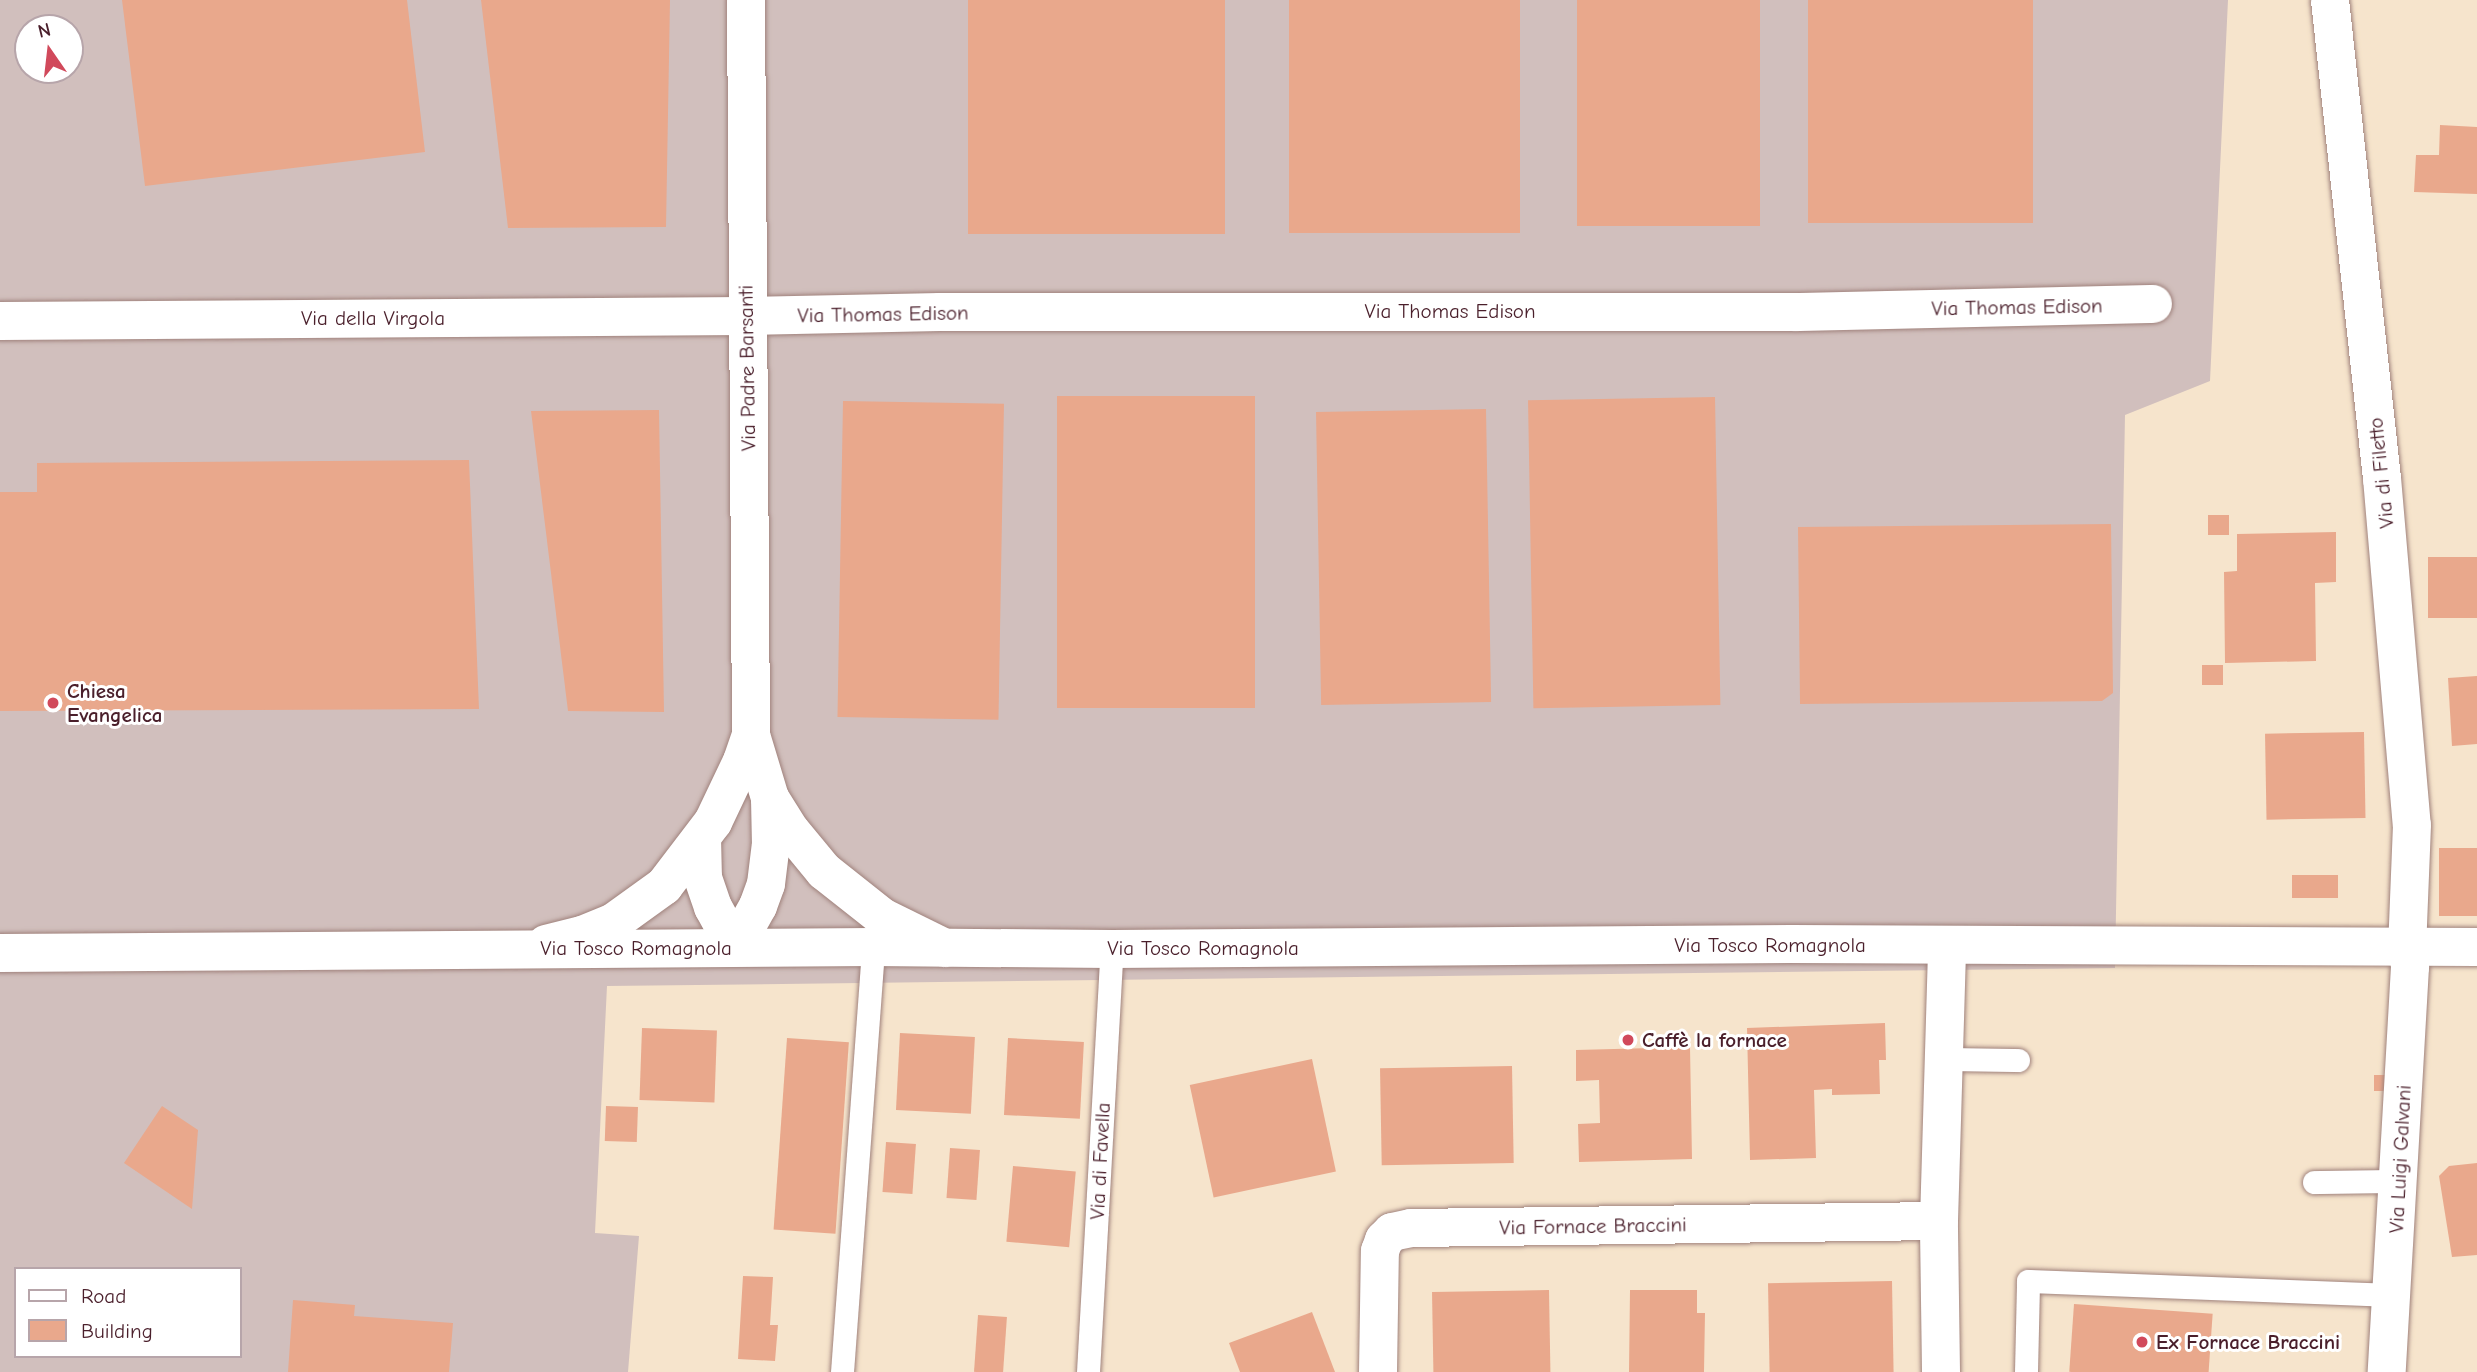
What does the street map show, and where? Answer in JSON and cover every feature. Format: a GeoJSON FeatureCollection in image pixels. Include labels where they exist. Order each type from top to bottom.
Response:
{"type":"FeatureCollection","features":[{"type":"Feature","properties":{"kind":"street","name":"Via Padre Barsanti"},"geometry":{"type":"LineString","coordinates":[[746,0],[746,316],[751,735],[770,798],[791,831],[824,871],[882,917],[946,948]]}},
{"type":"Feature","properties":{"kind":"street","name":"Via di Filetto"},"geometry":{"type":"LineString","coordinates":[[2330,0],[2382,478],[2409,783],[2412,853],[2407,947]]}},
{"type":"Feature","properties":{"kind":"street","name":"Via Thomas Edison"},"geometry":{"type":"LineString","coordinates":[[746,316],[940,312],[1797,312],[2153,304]]}},
{"type":"Feature","properties":{"kind":"street","name":"Via della Virgola"},"geometry":{"type":"LineString","coordinates":[[0,321],[746,316]]}},
{"type":"Feature","properties":{"kind":"street","name":"Via Padre Barsanti"},"geometry":{"type":"LineString","coordinates":[[529,948],[582,935],[632,912],[664,886],[702,838],[723,803],[751,735]]}},
{"type":"Feature","properties":{"kind":"street","name":"Via Padre Barsanti"},"geometry":{"type":"LineString","coordinates":[[735,947],[758,906],[768,875],[770,798]]}},
{"type":"Feature","properties":{"kind":"street"},"geometry":{"type":"LineString","coordinates":[[702,838],[703,878],[713,907],[735,947]]}},
{"type":"Feature","properties":{"kind":"street"},"geometry":{"type":"LineString","coordinates":[[1941,1372],[1940,1221],[1947,945]]}},
{"type":"Feature","properties":{"kind":"street","name":"Via Tosco Romagnola"},"geometry":{"type":"LineString","coordinates":[[0,953],[735,947],[2477,947]]}},
{"type":"Feature","properties":{"kind":"street","name":"Via Luigi Galvani"},"geometry":{"type":"LineString","coordinates":[[2387,1372],[2394,1295],[2410,967],[2407,947]]}},
{"type":"Feature","properties":{"kind":"street","name":"Via Fornace Braccini"},"geometry":{"type":"LineString","coordinates":[[1378,1372],[1380,1251],[1384,1240],[1392,1232],[1411,1228],[1940,1221]]}},
{"type":"Feature","properties":{"kind":"lane"},"geometry":{"type":"LineString","coordinates":[[842,1372],[873,947]]}},
{"type":"Feature","properties":{"kind":"lane","name":"Via di Favella"},"geometry":{"type":"LineString","coordinates":[[1088,1372],[1112,949]]}},
{"type":"Feature","properties":{"kind":"lane"},"geometry":{"type":"LineString","coordinates":[[1943,1059],[2018,1060]]}},
{"type":"Feature","properties":{"kind":"lane"},"geometry":{"type":"LineString","coordinates":[[2314,1182],[2399,1181]]}},
{"type":"Feature","properties":{"kind":"lane"},"geometry":{"type":"LineString","coordinates":[[2026,1372],[2028,1281],[2394,1295]]}},
{"type":"Feature","properties":{"kind":"shaded area"},"geometry":{"type":"Polygon","coordinates":[[[0,0],[2228,0],[2210,381],[2125,415],[2115,968],[607,986],[595,1233],[639,1236],[628,1372],[0,1372],[0,0]]]}},
{"type":"Feature","properties":{"kind":"building"},"geometry":{"type":"Polygon","coordinates":[[[122,0],[407,0],[425,152],[145,186],[122,0]]]}},
{"type":"Feature","properties":{"kind":"building"},"geometry":{"type":"Polygon","coordinates":[[[481,0],[670,0],[666,227],[508,228],[481,0]]]}},
{"type":"Feature","properties":{"kind":"building"},"geometry":{"type":"Polygon","coordinates":[[[968,0],[1225,0],[1225,234],[968,234],[968,0]]]}},
{"type":"Feature","properties":{"kind":"building"},"geometry":{"type":"Polygon","coordinates":[[[1289,0],[1520,0],[1520,233],[1289,233],[1289,0]]]}},
{"type":"Feature","properties":{"kind":"building"},"geometry":{"type":"Polygon","coordinates":[[[1577,0],[1760,0],[1760,226],[1577,226],[1577,0]]]}},
{"type":"Feature","properties":{"kind":"building"},"geometry":{"type":"Polygon","coordinates":[[[1808,0],[2033,0],[2033,223],[1808,223],[1808,0]]]}},
{"type":"Feature","properties":{"kind":"building"},"geometry":{"type":"Polygon","coordinates":[[[2440,125],[2477,127],[2477,194],[2414,192],[2416,155],[2439,155],[2440,125]]]}},
{"type":"Feature","properties":{"kind":"building"},"geometry":{"type":"Polygon","coordinates":[[[1057,396],[1255,396],[1255,708],[1057,708],[1057,396]]]}},
{"type":"Feature","properties":{"kind":"building"},"geometry":{"type":"Polygon","coordinates":[[[1715,397],[1720,705],[1533,708],[1528,400],[1715,397]]]}},
{"type":"Feature","properties":{"kind":"building"},"geometry":{"type":"Polygon","coordinates":[[[843,401],[1004,404],[998,720],[837,717],[843,401]]]}},
{"type":"Feature","properties":{"kind":"building"},"geometry":{"type":"Polygon","coordinates":[[[1486,409],[1491,702],[1321,705],[1316,412],[1486,409]]]}},
{"type":"Feature","properties":{"kind":"building"},"geometry":{"type":"Polygon","coordinates":[[[659,410],[664,712],[568,711],[531,411],[659,410]]]}},
{"type":"Feature","properties":{"kind":"building"},"geometry":{"type":"Polygon","coordinates":[[[469,460],[479,709],[0,711],[0,492],[37,492],[37,463],[469,460]]]}},
{"type":"Feature","properties":{"kind":"building"},"geometry":{"type":"Polygon","coordinates":[[[2208,515],[2229,515],[2229,535],[2208,535],[2208,515]]]}},
{"type":"Feature","properties":{"kind":"building"},"geometry":{"type":"Polygon","coordinates":[[[2111,524],[2113,693],[2102,701],[1800,704],[1798,527],[2111,524]]]}},
{"type":"Feature","properties":{"kind":"building"},"geometry":{"type":"Polygon","coordinates":[[[2336,532],[2336,582],[2315,583],[2316,661],[2225,663],[2224,572],[2237,571],[2237,534],[2336,532]]]}},
{"type":"Feature","properties":{"kind":"building"},"geometry":{"type":"Polygon","coordinates":[[[2428,557],[2477,557],[2477,618],[2428,618],[2428,557]]]}},
{"type":"Feature","properties":{"kind":"building"},"geometry":{"type":"Polygon","coordinates":[[[2202,665],[2223,665],[2223,685],[2202,685],[2202,665]]]}},
{"type":"Feature","properties":{"kind":"building"},"geometry":{"type":"Polygon","coordinates":[[[2477,676],[2477,744],[2452,746],[2448,678],[2477,676]]]}},
{"type":"Feature","properties":{"kind":"building"},"geometry":{"type":"Polygon","coordinates":[[[2364,732],[2366,818],[2267,820],[2265,734],[2364,732]]]}},
{"type":"Feature","properties":{"kind":"building"},"geometry":{"type":"Polygon","coordinates":[[[2439,848],[2477,848],[2477,916],[2439,916],[2439,848]]]}},
{"type":"Feature","properties":{"kind":"building"},"geometry":{"type":"Polygon","coordinates":[[[2292,875],[2338,875],[2338,898],[2292,898],[2292,875]]]}},
{"type":"Feature","properties":{"kind":"building"},"geometry":{"type":"Polygon","coordinates":[[[1885,1023],[1886,1060],[1879,1060],[1880,1094],[1832,1095],[1832,1089],[1814,1090],[1816,1158],[1750,1160],[1747,1028],[1885,1023]]]}},
{"type":"Feature","properties":{"kind":"building"},"geometry":{"type":"Polygon","coordinates":[[[642,1028],[717,1031],[714,1103],[639,1100],[642,1028]]]}},
{"type":"Feature","properties":{"kind":"building"},"geometry":{"type":"Polygon","coordinates":[[[900,1033],[975,1037],[971,1114],[896,1110],[900,1033]]]}},
{"type":"Feature","properties":{"kind":"building"},"geometry":{"type":"Polygon","coordinates":[[[787,1038],[849,1042],[835,1234],[774,1230],[787,1038]]]}},
{"type":"Feature","properties":{"kind":"building"},"geometry":{"type":"Polygon","coordinates":[[[1008,1038],[1084,1042],[1080,1119],[1004,1115],[1008,1038]]]}},
{"type":"Feature","properties":{"kind":"building"},"geometry":{"type":"Polygon","coordinates":[[[1690,1047],[1692,1159],[1579,1162],[1578,1124],[1600,1123],[1599,1080],[1576,1081],[1576,1050],[1690,1047]]]}},
{"type":"Feature","properties":{"kind":"building"},"geometry":{"type":"Polygon","coordinates":[[[1312,1059],[1336,1171],[1214,1197],[1190,1085],[1312,1059]]]}},
{"type":"Feature","properties":{"kind":"building"},"geometry":{"type":"Polygon","coordinates":[[[1512,1066],[1514,1163],[1382,1165],[1380,1068],[1512,1066]]]}},
{"type":"Feature","properties":{"kind":"building"},"geometry":{"type":"Polygon","coordinates":[[[2374,1075],[2390,1075],[2390,1091],[2374,1091],[2374,1075]]]}},
{"type":"Feature","properties":{"kind":"building"},"geometry":{"type":"Polygon","coordinates":[[[162,1106],[198,1130],[192,1209],[124,1163],[162,1106]]]}},
{"type":"Feature","properties":{"kind":"building"},"geometry":{"type":"Polygon","coordinates":[[[606,1106],[638,1107],[637,1142],[605,1141],[606,1106]]]}},
{"type":"Feature","properties":{"kind":"building"},"geometry":{"type":"Polygon","coordinates":[[[886,1142],[916,1144],[912,1194],[883,1192],[886,1142]]]}},
{"type":"Feature","properties":{"kind":"building"},"geometry":{"type":"Polygon","coordinates":[[[950,1148],[980,1150],[976,1200],[947,1198],[950,1148]]]}},
{"type":"Feature","properties":{"kind":"building"},"geometry":{"type":"Polygon","coordinates":[[[2477,1163],[2477,1255],[2452,1257],[2439,1176],[2449,1166],[2477,1163]]]}},
{"type":"Feature","properties":{"kind":"building"},"geometry":{"type":"Polygon","coordinates":[[[1013,1166],[1076,1171],[1069,1247],[1006,1242],[1013,1166]]]}},
{"type":"Feature","properties":{"kind":"building"},"geometry":{"type":"Polygon","coordinates":[[[743,1276],[773,1277],[770,1325],[778,1325],[775,1361],[738,1359],[743,1276]]]}},
{"type":"Feature","properties":{"kind":"building"},"geometry":{"type":"Polygon","coordinates":[[[1892,1281],[1894,1372],[1770,1372],[1768,1283],[1892,1281]]]}},
{"type":"Feature","properties":{"kind":"building"},"geometry":{"type":"Polygon","coordinates":[[[1549,1290],[1550,1372],[1433,1372],[1432,1292],[1549,1290]]]}},
{"type":"Feature","properties":{"kind":"building"},"geometry":{"type":"Polygon","coordinates":[[[1630,1290],[1697,1290],[1697,1313],[1705,1313],[1704,1372],[1629,1372],[1630,1290]]]}},
{"type":"Feature","properties":{"kind":"building"},"geometry":{"type":"Polygon","coordinates":[[[293,1300],[355,1305],[354,1316],[453,1323],[449,1372],[288,1372],[293,1300]]]}},
{"type":"Feature","properties":{"kind":"building","name":"Ex Fornace Braccini"},"geometry":{"type":"Polygon","coordinates":[[[2074,1304],[2213,1314],[2209,1372],[2069,1372],[2074,1304]]]}},
{"type":"Feature","properties":{"kind":"building"},"geometry":{"type":"Polygon","coordinates":[[[1312,1312],[1335,1372],[1240,1372],[1229,1343],[1312,1312]]]}},
{"type":"Feature","properties":{"kind":"building"},"geometry":{"type":"Polygon","coordinates":[[[978,1315],[1007,1317],[1003,1372],[974,1372],[978,1315]]]}},
{"type":"Feature","properties":{"kind":"place","name":"Chiesa Evangelica"},"geometry":{"type":"Point","coordinates":[53,703]}},
{"type":"Feature","properties":{"kind":"place","name":"Caffè la fornace"},"geometry":{"type":"Point","coordinates":[1628,1040]}},
{"type":"Feature","properties":{"kind":"place","name":"Ex Fornace Braccini"},"geometry":{"type":"Point","coordinates":[2142,1342]}}]}
